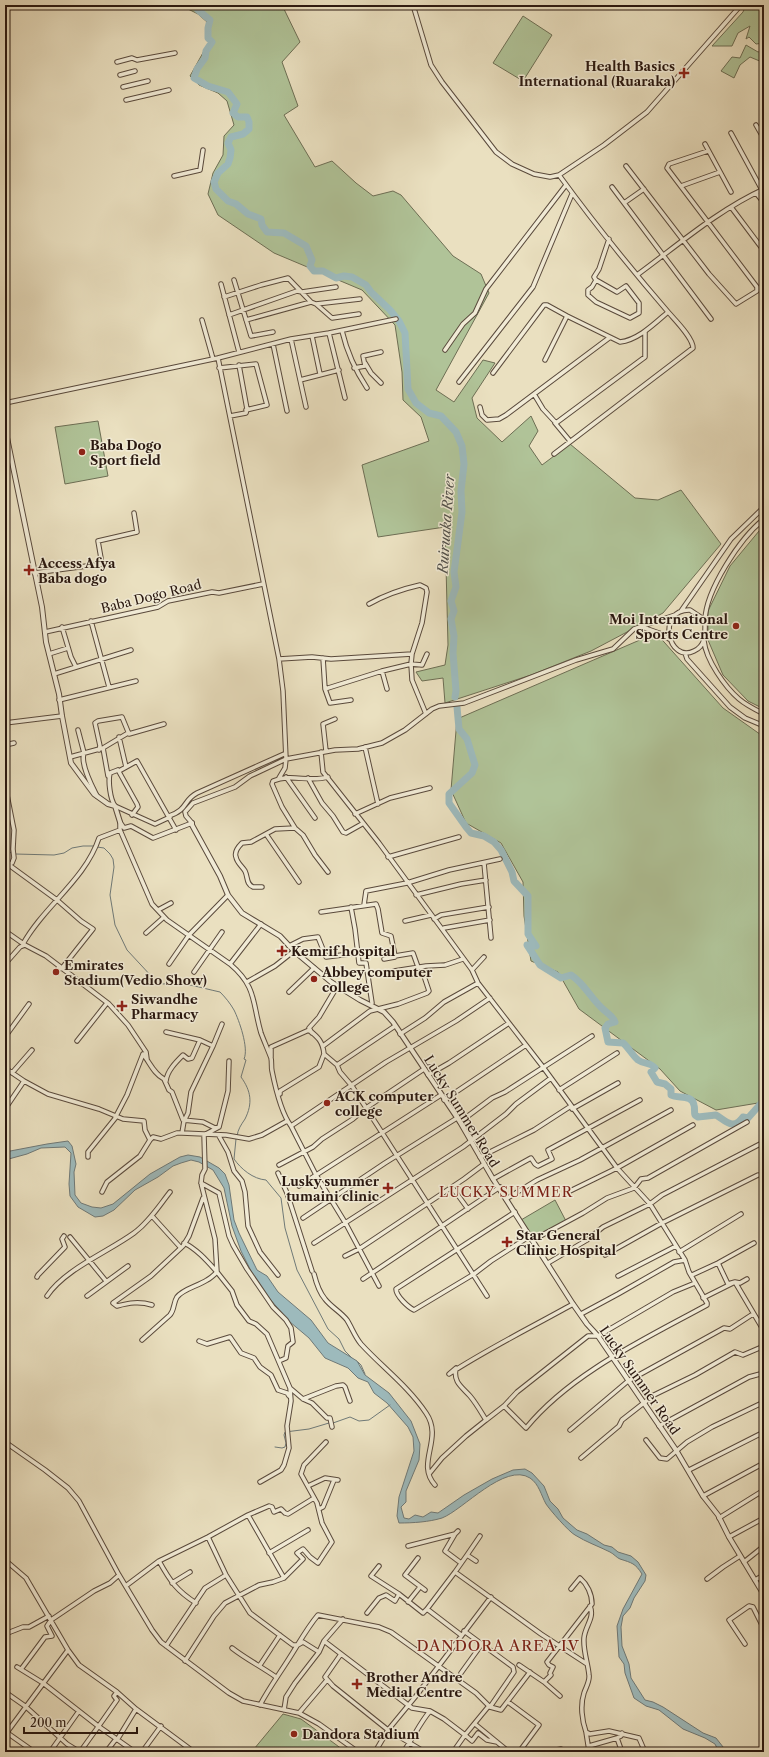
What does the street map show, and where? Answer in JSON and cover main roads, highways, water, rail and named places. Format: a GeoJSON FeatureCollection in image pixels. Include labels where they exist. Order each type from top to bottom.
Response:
{"type":"FeatureCollection","features":[{"type":"Feature","properties":{"kind":"water"},"geometry":{"type":"Polygon","coordinates":[[[68,1141],[72,1146],[76,1164],[74,1172],[75,1195],[81,1203],[92,1207],[101,1208],[113,1204],[150,1174],[180,1157],[188,1155],[200,1157],[219,1168],[225,1174],[229,1185],[234,1220],[257,1270],[267,1276],[278,1292],[311,1320],[328,1343],[357,1361],[365,1375],[389,1393],[411,1421],[420,1444],[419,1460],[406,1491],[406,1502],[401,1507],[404,1518],[409,1519],[415,1515],[423,1517],[431,1512],[438,1513],[464,1495],[492,1479],[513,1470],[525,1469],[532,1473],[544,1486],[550,1501],[558,1509],[563,1518],[577,1530],[587,1534],[604,1545],[612,1547],[618,1552],[631,1556],[638,1562],[646,1575],[645,1581],[634,1598],[630,1608],[623,1616],[621,1627],[622,1646],[629,1664],[631,1678],[645,1700],[663,1707],[703,1733],[716,1738],[727,1752],[719,1752],[715,1744],[683,1729],[659,1710],[646,1706],[634,1698],[625,1673],[624,1664],[619,1657],[617,1626],[623,1609],[642,1574],[633,1564],[628,1561],[583,1540],[572,1533],[548,1507],[538,1486],[533,1480],[520,1475],[509,1476],[484,1489],[442,1518],[421,1522],[399,1523],[397,1516],[399,1497],[414,1451],[413,1437],[408,1427],[387,1403],[374,1393],[368,1382],[358,1378],[348,1368],[325,1358],[309,1338],[290,1322],[269,1298],[251,1271],[241,1251],[232,1226],[224,1188],[213,1170],[199,1162],[191,1160],[173,1166],[158,1177],[135,1190],[114,1210],[103,1216],[95,1217],[78,1207],[70,1196],[69,1184],[71,1153],[65,1147],[41,1148],[27,1154],[5,1160],[5,1152],[68,1141]]]}},
{"type":"Feature","properties":{"kind":"waterway","name":"Ruiruaka River"},"geometry":{"type":"LineString","coordinates":[[195,5],[198,10],[210,20],[208,38],[212,42],[206,51],[205,58],[197,69],[194,78],[208,86],[228,92],[237,104],[233,113],[238,117],[247,117],[249,122],[249,129],[243,134],[231,137],[228,143],[231,150],[230,158],[228,164],[218,173],[214,182],[216,189],[228,201],[236,204],[248,214],[261,219],[262,225],[267,232],[284,233],[306,246],[312,260],[310,266],[314,271],[323,271],[336,278],[344,276],[352,277],[366,285],[371,292],[390,310],[399,321],[405,333],[408,389],[416,403],[429,413],[441,416],[456,432],[462,446],[464,464],[461,491],[462,512],[454,572],[456,587],[451,601],[454,611],[451,619],[454,636],[453,653],[456,691],[455,697]]}},
{"type":"Feature","properties":{"kind":"waterway","name":"Ruiruaka River"},"geometry":{"type":"LineString","coordinates":[[457,707],[459,729],[467,739],[475,765],[472,773],[449,794],[449,803],[471,833],[484,836],[494,842],[501,850],[512,872],[514,881],[528,896],[528,934],[536,946],[527,945],[540,965],[561,978],[571,975],[576,979],[599,1006],[614,1020],[615,1022],[608,1024],[605,1028],[608,1042],[623,1043],[638,1060],[653,1066],[655,1068],[651,1072],[657,1082],[665,1084],[671,1089],[671,1095],[691,1099],[694,1105],[695,1115],[698,1117],[716,1115],[726,1122],[733,1124],[743,1117],[748,1118],[764,1100]]}},
{"type":"Feature","properties":{"kind":"waterway"},"geometry":{"type":"LineString","coordinates":[[15,854],[54,855],[64,853],[72,848],[94,846]]}},
{"type":"Feature","properties":{"kind":"waterway"},"geometry":{"type":"LineString","coordinates":[[97,847],[104,848],[113,859],[114,867],[110,895],[115,925],[127,950],[153,978],[163,984],[177,983],[220,992],[234,1010],[241,1027],[245,1048],[244,1059],[246,1060],[241,1077],[247,1087],[250,1097],[248,1113],[239,1129],[237,1136]]}},
{"type":"Feature","properties":{"kind":"waterway"},"geometry":{"type":"LineString","coordinates":[[5,851],[12,853]]}},
{"type":"Feature","properties":{"kind":"waterway"},"geometry":{"type":"LineString","coordinates":[[236,1139],[234,1159],[248,1173],[256,1178],[266,1180],[281,1198],[285,1228],[297,1270],[328,1329],[339,1339],[345,1351],[352,1358]]}},
{"type":"Feature","properties":{"kind":"waterway"},"geometry":{"type":"LineString","coordinates":[[358,1362],[365,1374]]}},
{"type":"Feature","properties":{"kind":"waterway"},"geometry":{"type":"LineString","coordinates":[[333,1423],[350,1417],[359,1421],[369,1420],[390,1405]]}},
{"type":"Feature","properties":{"kind":"waterway"},"geometry":{"type":"LineString","coordinates":[[275,1447],[285,1447],[285,1432],[309,1429],[329,1423]]}},
{"type":"Feature","properties":{"kind":"place","name":"Health Basics International (Ruaraka)"},"geometry":{"type":"Point","coordinates":[684,73]}},
{"type":"Feature","properties":{"kind":"place","name":"Baba Dogo Sport field"},"geometry":{"type":"Point","coordinates":[82,452]}},
{"type":"Feature","properties":{"kind":"place","name":"Access Afya Baba dogo"},"geometry":{"type":"Point","coordinates":[29,570]}},
{"type":"Feature","properties":{"kind":"place","name":"Moi International Sports Centre"},"geometry":{"type":"Point","coordinates":[736,626]}},
{"type":"Feature","properties":{"kind":"place","name":"Kemrif hospital"},"geometry":{"type":"Point","coordinates":[282,951]}},
{"type":"Feature","properties":{"kind":"place","name":"Emirates Stadium(Vedio Show)"},"geometry":{"type":"Point","coordinates":[56,972]}},
{"type":"Feature","properties":{"kind":"place","name":"Abbey computer college"},"geometry":{"type":"Point","coordinates":[314,979]}},
{"type":"Feature","properties":{"kind":"place","name":"Siwandhe Pharmacy"},"geometry":{"type":"Point","coordinates":[122,1006]}},
{"type":"Feature","properties":{"kind":"place","name":"ACK computer college"},"geometry":{"type":"Point","coordinates":[327,1103]}},
{"type":"Feature","properties":{"kind":"place","name":"Lusky summer tumaini clinic"},"geometry":{"type":"Point","coordinates":[388,1188]}},
{"type":"Feature","properties":{"kind":"place","name":"Star General Clinic Hospital"},"geometry":{"type":"Point","coordinates":[507,1242]}},
{"type":"Feature","properties":{"kind":"place","name":"Brother Andre Medial Centre"},"geometry":{"type":"Point","coordinates":[357,1684]}},
{"type":"Feature","properties":{"kind":"place","name":"Dandora Stadium"},"geometry":{"type":"Point","coordinates":[294,1734]}},
{"type":"Feature","properties":{"kind":"district","name":"LUCKY SUMMER"},"geometry":{"type":"Point","coordinates":[506,1192]}},
{"type":"Feature","properties":{"kind":"district","name":"DANDORA AREA IV"},"geometry":{"type":"Point","coordinates":[498,1646]}}]}
